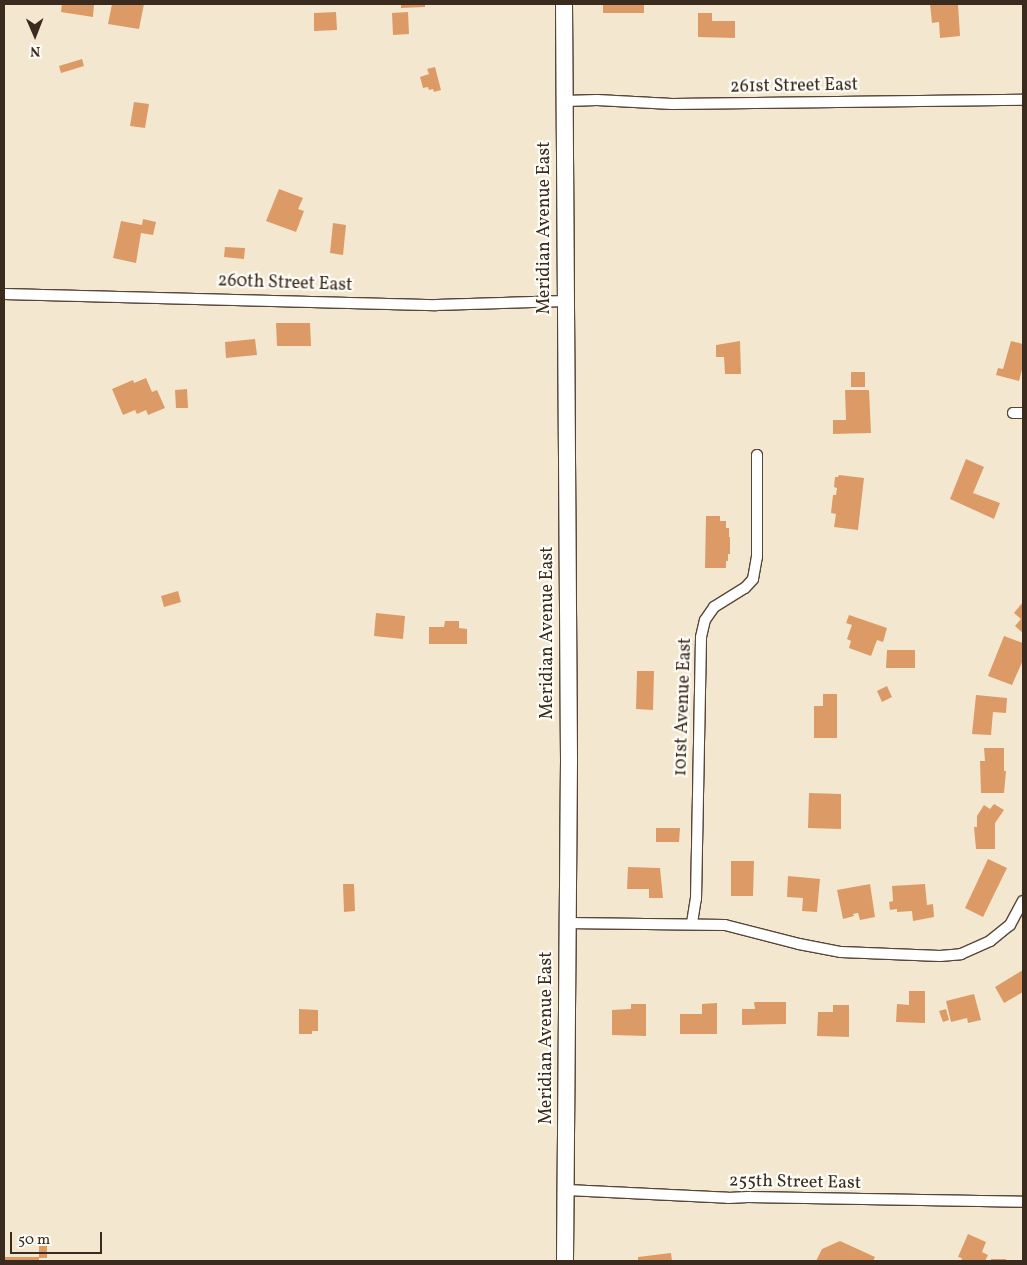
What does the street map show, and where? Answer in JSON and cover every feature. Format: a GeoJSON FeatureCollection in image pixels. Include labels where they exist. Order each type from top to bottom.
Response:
{"type":"FeatureCollection","features":[{"type":"Feature","properties":{"kind":"main road","name":"Meridian Avenue East"},"geometry":{"type":"LineString","coordinates":[[564,4],[570,762],[566,923],[566,1261]]}},
{"type":"Feature","properties":{"kind":"street","name":"261st Street East"},"geometry":{"type":"LineString","coordinates":[[564,101],[597,100],[672,104],[1023,100]]}},
{"type":"Feature","properties":{"kind":"street","name":"260th Street East"},"geometry":{"type":"LineString","coordinates":[[4,294],[436,305],[566,301]]}},
{"type":"Feature","properties":{"kind":"street","name":"101st Avenue East"},"geometry":{"type":"LineString","coordinates":[[692,923],[696,899],[702,632],[705,620],[714,607],[745,588],[753,579],[757,557],[757,455]]}},
{"type":"Feature","properties":{"kind":"street"},"geometry":{"type":"LineString","coordinates":[[566,923],[692,923],[725,925],[799,944],[841,952],[940,956],[961,954],[995,938],[1017,916],[1023,901]]}},
{"type":"Feature","properties":{"kind":"street","name":"255th Street East"},"geometry":{"type":"LineString","coordinates":[[567,1190],[728,1198],[1023,1202]]}},
{"type":"Feature","properties":{"kind":"building"},"geometry":{"type":"Polygon","coordinates":[[[62,4],[94,4],[93,17],[61,12],[62,4]]]}},
{"type":"Feature","properties":{"kind":"building"},"geometry":{"type":"Polygon","coordinates":[[[112,4],[144,4],[139,29],[108,24],[112,4]]]}},
{"type":"Feature","properties":{"kind":"building"},"geometry":{"type":"Polygon","coordinates":[[[401,4],[425,4],[425,7],[401,8],[401,4]]]}},
{"type":"Feature","properties":{"kind":"building"},"geometry":{"type":"Polygon","coordinates":[[[603,4],[644,4],[644,13],[603,13],[603,4]]]}},
{"type":"Feature","properties":{"kind":"building"},"geometry":{"type":"Polygon","coordinates":[[[930,4],[958,4],[960,36],[940,38],[939,22],[932,23],[930,4]]]}},
{"type":"Feature","properties":{"kind":"building"},"geometry":{"type":"Polygon","coordinates":[[[336,12],[337,30],[314,31],[314,13],[336,12]]]}},
{"type":"Feature","properties":{"kind":"building"},"geometry":{"type":"Polygon","coordinates":[[[408,12],[409,34],[393,35],[392,13],[408,12]]]}},
{"type":"Feature","properties":{"kind":"building"},"geometry":{"type":"Polygon","coordinates":[[[698,13],[712,13],[712,21],[735,21],[735,38],[698,37],[698,13]]]}},
{"type":"Feature","properties":{"kind":"building"},"geometry":{"type":"Polygon","coordinates":[[[82,59],[84,66],[61,73],[59,66],[82,59]]]}},
{"type":"Feature","properties":{"kind":"building"},"geometry":{"type":"Polygon","coordinates":[[[435,67],[441,90],[434,92],[433,89],[429,90],[428,87],[423,88],[420,77],[429,74],[427,69],[435,67]]]}},
{"type":"Feature","properties":{"kind":"building"},"geometry":{"type":"Polygon","coordinates":[[[134,102],[149,104],[145,128],[130,126],[134,102]]]}},
{"type":"Feature","properties":{"kind":"building"},"geometry":{"type":"Polygon","coordinates":[[[279,189],[303,198],[298,209],[304,211],[296,232],[266,221],[279,189]]]}},
{"type":"Feature","properties":{"kind":"building"},"geometry":{"type":"Polygon","coordinates":[[[143,219],[156,222],[153,235],[141,233],[136,263],[113,258],[121,221],[142,225],[143,219]]]}},
{"type":"Feature","properties":{"kind":"building"},"geometry":{"type":"Polygon","coordinates":[[[333,223],[346,225],[343,255],[330,253],[333,223]]]}},
{"type":"Feature","properties":{"kind":"building"},"geometry":{"type":"Polygon","coordinates":[[[225,247],[245,248],[244,259],[224,257],[225,247]]]}},
{"type":"Feature","properties":{"kind":"building"},"geometry":{"type":"Polygon","coordinates":[[[276,323],[310,323],[311,346],[277,346],[276,323]]]}},
{"type":"Feature","properties":{"kind":"building"},"geometry":{"type":"Polygon","coordinates":[[[255,339],[257,355],[226,358],[225,342],[255,339]]]}},
{"type":"Feature","properties":{"kind":"building"},"geometry":{"type":"Polygon","coordinates":[[[740,341],[741,374],[725,374],[724,357],[716,357],[716,345],[740,341]]]}},
{"type":"Feature","properties":{"kind":"building"},"geometry":{"type":"Polygon","coordinates":[[[1011,341],[1023,344],[1023,366],[1019,381],[996,375],[998,368],[1003,369],[1011,341]]]}},
{"type":"Feature","properties":{"kind":"building"},"geometry":{"type":"Polygon","coordinates":[[[851,372],[865,372],[865,387],[851,387],[851,372]]]}},
{"type":"Feature","properties":{"kind":"building"},"geometry":{"type":"Polygon","coordinates":[[[146,378],[152,392],[157,390],[165,408],[148,415],[146,410],[137,414],[135,410],[123,415],[112,389],[133,380],[134,383],[146,378]]]}},
{"type":"Feature","properties":{"kind":"building"},"geometry":{"type":"Polygon","coordinates":[[[187,389],[188,408],[176,408],[175,390],[187,389]]]}},
{"type":"Feature","properties":{"kind":"building"},"geometry":{"type":"Polygon","coordinates":[[[845,390],[869,390],[871,433],[833,434],[833,420],[846,420],[845,390]]]}},
{"type":"Feature","properties":{"kind":"building"},"geometry":{"type":"Polygon","coordinates":[[[966,459],[984,467],[973,493],[1000,503],[994,519],[950,499],[966,459]]]}},
{"type":"Feature","properties":{"kind":"building"},"geometry":{"type":"Polygon","coordinates":[[[839,475],[864,478],[858,530],[834,527],[836,514],[831,513],[833,495],[836,495],[837,488],[834,487],[835,477],[839,475]]]}},
{"type":"Feature","properties":{"kind":"building"},"geometry":{"type":"Polygon","coordinates":[[[706,516],[720,516],[720,521],[726,521],[726,528],[729,528],[730,554],[728,554],[728,561],[726,561],[726,568],[705,568],[706,516]]]}},
{"type":"Feature","properties":{"kind":"building"},"geometry":{"type":"Polygon","coordinates":[[[178,591],[181,602],[164,607],[161,596],[178,591]]]}},
{"type":"Feature","properties":{"kind":"building"},"geometry":{"type":"Polygon","coordinates":[[[1023,602],[1023,633],[1015,626],[1021,619],[1014,613],[1023,602]]]}},
{"type":"Feature","properties":{"kind":"building"},"geometry":{"type":"Polygon","coordinates":[[[376,613],[405,616],[403,639],[374,636],[376,613]]]}},
{"type":"Feature","properties":{"kind":"building"},"geometry":{"type":"Polygon","coordinates":[[[849,615],[887,628],[883,642],[877,640],[871,656],[849,648],[851,641],[847,639],[852,625],[846,623],[849,615]]]}},
{"type":"Feature","properties":{"kind":"building"},"geometry":{"type":"Polygon","coordinates":[[[445,621],[459,621],[459,628],[467,629],[467,644],[429,644],[429,627],[444,627],[445,621]]]}},
{"type":"Feature","properties":{"kind":"building"},"geometry":{"type":"Polygon","coordinates":[[[1004,636],[1023,643],[1023,660],[1012,685],[988,676],[1004,636]]]}},
{"type":"Feature","properties":{"kind":"building"},"geometry":{"type":"Polygon","coordinates":[[[887,650],[915,650],[915,668],[886,668],[887,650]]]}},
{"type":"Feature","properties":{"kind":"building"},"geometry":{"type":"Polygon","coordinates":[[[637,671],[654,671],[653,710],[636,709],[637,671]]]}},
{"type":"Feature","properties":{"kind":"building"},"geometry":{"type":"Polygon","coordinates":[[[887,686],[892,697],[882,702],[877,691],[887,686]]]}},
{"type":"Feature","properties":{"kind":"building"},"geometry":{"type":"Polygon","coordinates":[[[823,694],[837,694],[837,738],[814,738],[814,706],[823,706],[823,694]]]}},
{"type":"Feature","properties":{"kind":"building"},"geometry":{"type":"Polygon","coordinates":[[[976,695],[1007,698],[1006,713],[993,712],[991,735],[972,734],[976,695]]]}},
{"type":"Feature","properties":{"kind":"building"},"geometry":{"type":"Polygon","coordinates":[[[984,748],[1004,748],[1004,771],[1006,771],[1004,793],[981,793],[980,761],[985,761],[984,748]]]}},
{"type":"Feature","properties":{"kind":"building"},"geometry":{"type":"Polygon","coordinates":[[[809,793],[841,794],[841,829],[808,828],[809,793]]]}},
{"type":"Feature","properties":{"kind":"building"},"geometry":{"type":"Polygon","coordinates":[[[994,804],[1004,810],[995,823],[995,849],[976,849],[974,827],[977,827],[977,816],[984,805],[990,809],[994,804]]]}},
{"type":"Feature","properties":{"kind":"building"},"geometry":{"type":"Polygon","coordinates":[[[656,828],[680,828],[679,842],[656,842],[656,828]]]}},
{"type":"Feature","properties":{"kind":"building"},"geometry":{"type":"Polygon","coordinates":[[[988,859],[1007,868],[983,917],[965,908],[988,859]]]}},
{"type":"Feature","properties":{"kind":"building"},"geometry":{"type":"Polygon","coordinates":[[[731,861],[754,861],[753,896],[731,896],[731,861]]]}},
{"type":"Feature","properties":{"kind":"building"},"geometry":{"type":"Polygon","coordinates":[[[628,867],[660,868],[663,898],[649,898],[649,889],[627,889],[628,867]]]}},
{"type":"Feature","properties":{"kind":"building"},"geometry":{"type":"Polygon","coordinates":[[[788,876],[820,879],[817,912],[802,911],[803,898],[787,897],[788,876]]]}},
{"type":"Feature","properties":{"kind":"building"},"geometry":{"type":"Polygon","coordinates":[[[343,884],[354,884],[355,911],[344,912],[343,884]]]}},
{"type":"Feature","properties":{"kind":"building"},"geometry":{"type":"Polygon","coordinates":[[[870,884],[875,917],[860,920],[858,913],[843,919],[837,890],[870,884]]]}},
{"type":"Feature","properties":{"kind":"building"},"geometry":{"type":"Polygon","coordinates":[[[925,884],[927,905],[933,904],[934,917],[913,921],[912,911],[897,912],[897,909],[890,910],[889,902],[893,901],[892,886],[925,884]]]}},
{"type":"Feature","properties":{"kind":"building"},"geometry":{"type":"Polygon","coordinates":[[[1023,970],[1023,992],[1004,1003],[995,987],[1023,970]]]}},
{"type":"Feature","properties":{"kind":"building"},"geometry":{"type":"Polygon","coordinates":[[[909,991],[925,991],[925,1023],[896,1022],[897,1004],[909,1005],[909,991]]]}},
{"type":"Feature","properties":{"kind":"building"},"geometry":{"type":"Polygon","coordinates":[[[974,994],[981,1020],[968,1023],[967,1018],[951,1022],[946,1001],[974,994]]]}},
{"type":"Feature","properties":{"kind":"building"},"geometry":{"type":"Polygon","coordinates":[[[754,1002],[786,1002],[786,1024],[742,1025],[742,1009],[755,1009],[754,1002]]]}},
{"type":"Feature","properties":{"kind":"building"},"geometry":{"type":"Polygon","coordinates":[[[717,1003],[717,1034],[680,1034],[680,1014],[702,1014],[702,1004],[717,1003]]]}},
{"type":"Feature","properties":{"kind":"building"},"geometry":{"type":"Polygon","coordinates":[[[631,1004],[646,1004],[646,1036],[612,1035],[612,1010],[631,1009],[631,1004]]]}},
{"type":"Feature","properties":{"kind":"building"},"geometry":{"type":"Polygon","coordinates":[[[833,1005],[849,1005],[849,1037],[817,1036],[818,1012],[833,1012],[833,1005]]]}},
{"type":"Feature","properties":{"kind":"building"},"geometry":{"type":"Polygon","coordinates":[[[299,1009],[318,1010],[318,1031],[312,1031],[312,1034],[299,1034],[299,1009]]]}},
{"type":"Feature","properties":{"kind":"building"},"geometry":{"type":"Polygon","coordinates":[[[946,1009],[949,1020],[943,1022],[939,1011],[946,1009]]]}},
{"type":"Feature","properties":{"kind":"building"},"geometry":{"type":"Polygon","coordinates":[[[968,1234],[986,1242],[982,1252],[988,1255],[985,1261],[961,1261],[962,1258],[958,1257],[968,1234]]]}},
{"type":"Feature","properties":{"kind":"building"},"geometry":{"type":"Polygon","coordinates":[[[39,1240],[47,1240],[47,1258],[39,1258],[39,1240]]]}},
{"type":"Feature","properties":{"kind":"building"},"geometry":{"type":"Polygon","coordinates":[[[840,1241],[875,1257],[873,1261],[816,1261],[822,1249],[840,1241]]]}},
{"type":"Feature","properties":{"kind":"building"},"geometry":{"type":"Polygon","coordinates":[[[671,1253],[672,1261],[638,1261],[638,1257],[671,1253]]]}},
{"type":"Feature","properties":{"kind":"building"},"geometry":{"type":"Polygon","coordinates":[[[5,1257],[39,1257],[39,1261],[5,1261],[5,1257]]]}},
{"type":"Feature","properties":{"kind":"building"},"geometry":{"type":"Polygon","coordinates":[[[991,1259],[1006,1259],[1006,1261],[991,1261],[991,1259]]]}}]}
